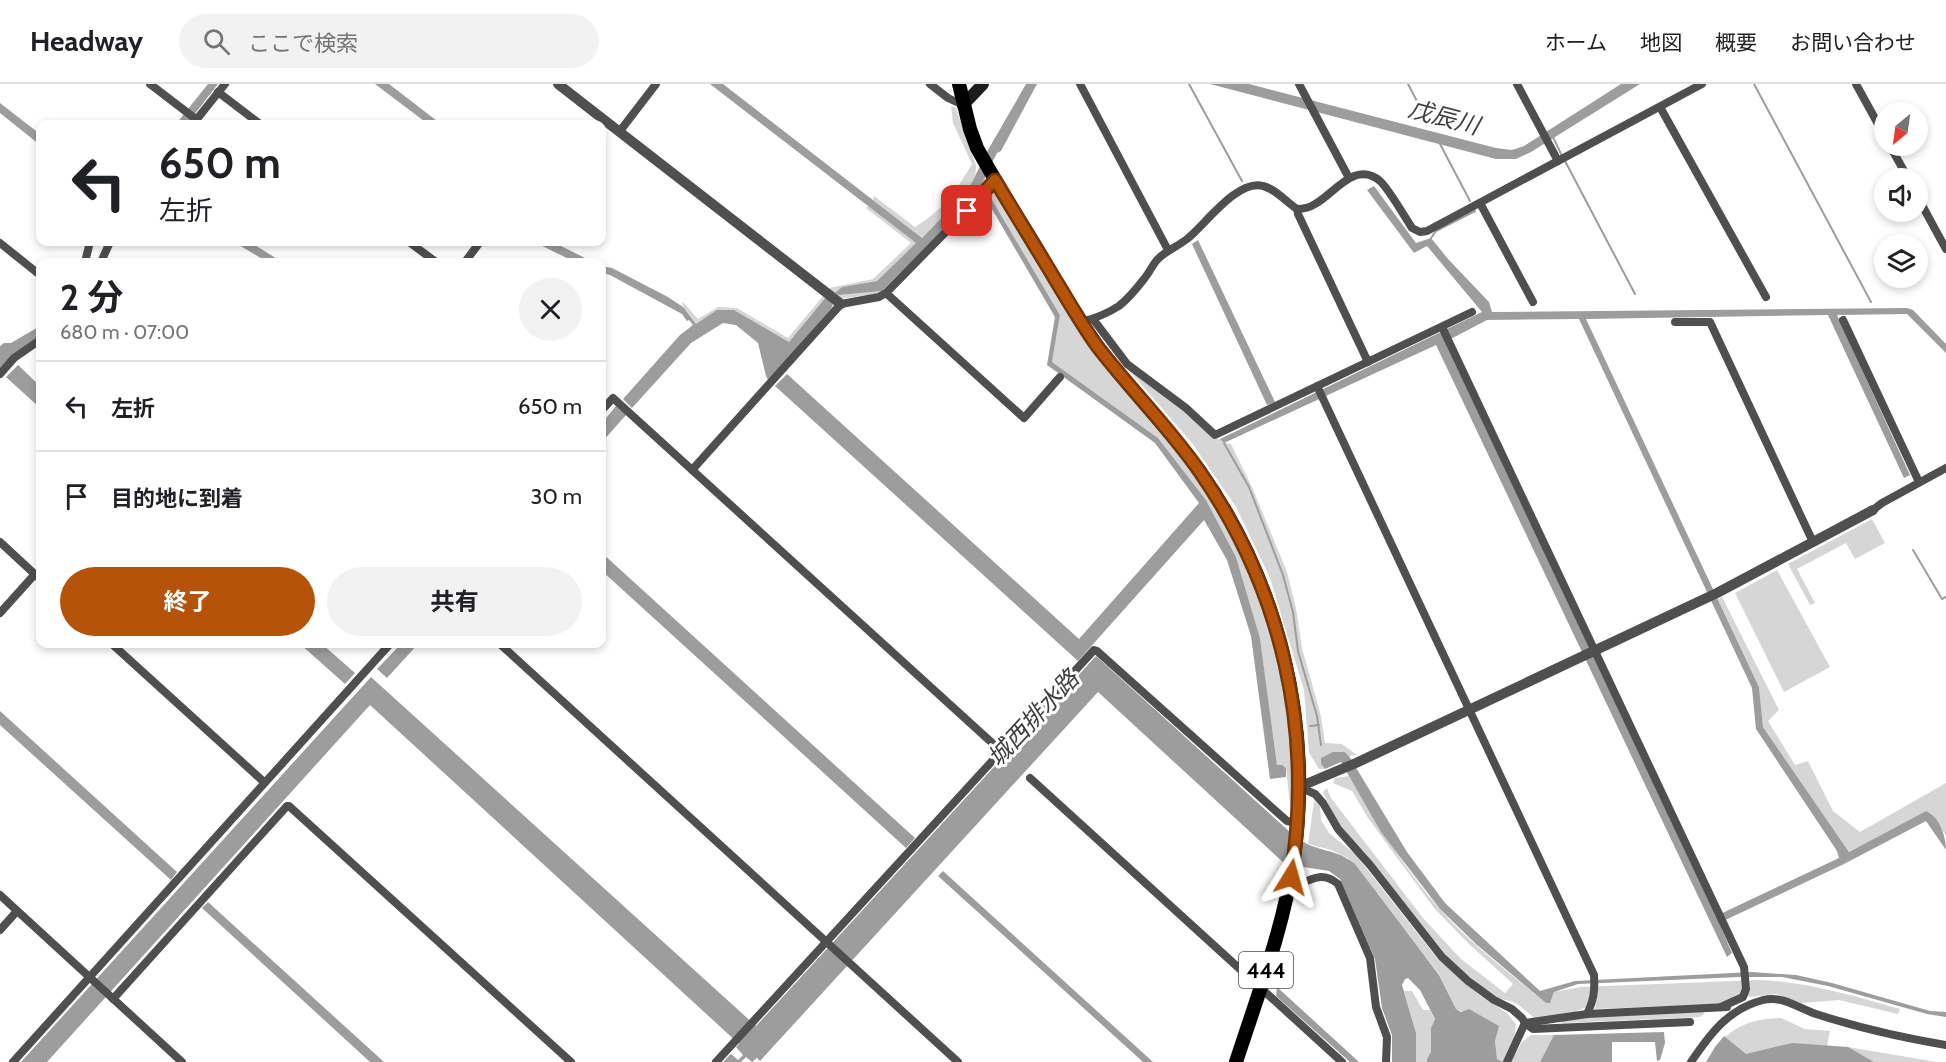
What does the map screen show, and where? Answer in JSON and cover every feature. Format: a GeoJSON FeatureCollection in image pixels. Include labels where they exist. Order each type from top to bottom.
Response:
{"type":"FeatureCollection","features":[{"type":"Feature","properties":{"kind":"highway","name":"444"},"geometry":{"type":"LineString","coordinates":[[959,84],[963,105],[977,148],[995,180],[1087,320],[1108,360],[1200,472],[1232,523],[1262,583],[1278,636],[1290,687],[1299,760],[1297,826],[1290,883],[1275,943],[1236,1062]]}},
{"type":"Feature","properties":{"kind":"main road"},"geometry":{"type":"LineString","coordinates":[[963,105],[983,84]]}},
{"type":"Feature","properties":{"kind":"street"},"geometry":{"type":"LineString","coordinates":[[150,84],[192,118],[225,84]]}},
{"type":"Feature","properties":{"kind":"street"},"geometry":{"type":"LineString","coordinates":[[558,84],[597,120]]}},
{"type":"Feature","properties":{"kind":"street"},"geometry":{"type":"LineString","coordinates":[[620,131],[656,84]]}},
{"type":"Feature","properties":{"kind":"street"},"geometry":{"type":"LineString","coordinates":[[930,84],[948,98],[963,105]]}},
{"type":"Feature","properties":{"kind":"street"},"geometry":{"type":"LineString","coordinates":[[1080,84],[1168,250]]}},
{"type":"Feature","properties":{"kind":"street"},"geometry":{"type":"LineString","coordinates":[[1299,84],[1349,178]]}},
{"type":"Feature","properties":{"kind":"street"},"geometry":{"type":"LineString","coordinates":[[1517,84],[1550,145],[1562,159]]}},
{"type":"Feature","properties":{"kind":"street"},"geometry":{"type":"LineString","coordinates":[[1297,209],[1317,204],[1349,178],[1369,175],[1380,181],[1412,228],[1420,232],[1427,231],[1702,84]]}},
{"type":"Feature","properties":{"kind":"street"},"geometry":{"type":"LineString","coordinates":[[1856,84],[1874,117]]}},
{"type":"Feature","properties":{"kind":"street"},"geometry":{"type":"LineString","coordinates":[[218,92],[255,120]]}},
{"type":"Feature","properties":{"kind":"street"},"geometry":{"type":"LineString","coordinates":[[1660,106],[1766,297]]}},
{"type":"Feature","properties":{"kind":"street"},"geometry":{"type":"LineString","coordinates":[[606,124],[620,131],[841,304]]}},
{"type":"Feature","properties":{"kind":"street"},"geometry":{"type":"LineString","coordinates":[[692,470],[841,304],[879,297],[886,293],[995,180]]}},
{"type":"Feature","properties":{"kind":"street"},"geometry":{"type":"LineString","coordinates":[[1368,362],[1297,209],[1264,186],[1252,185],[1240,191],[1186,239],[1157,260],[1145,279],[1119,306],[1087,320],[1127,364],[1186,408],[1215,435],[1442,327],[1472,312]]}},
{"type":"Feature","properties":{"kind":"street"},"geometry":{"type":"LineString","coordinates":[[1480,202],[1533,302]]}},
{"type":"Feature","properties":{"kind":"street"},"geometry":{"type":"LineString","coordinates":[[1928,216],[1946,249]]}},
{"type":"Feature","properties":{"kind":"street"},"geometry":{"type":"LineString","coordinates":[[0,243],[36,272]]}},
{"type":"Feature","properties":{"kind":"street"},"geometry":{"type":"LineString","coordinates":[[414,246],[431,258]]}},
{"type":"Feature","properties":{"kind":"street"},"geometry":{"type":"LineString","coordinates":[[886,293],[1023,418],[1060,377]]}},
{"type":"Feature","properties":{"kind":"street"},"geometry":{"type":"LineString","coordinates":[[1843,320],[1919,482]]}},
{"type":"Feature","properties":{"kind":"street"},"geometry":{"type":"LineString","coordinates":[[1675,322],[1710,322],[1813,542]]}},
{"type":"Feature","properties":{"kind":"street"},"geometry":{"type":"LineString","coordinates":[[1442,327],[1744,967],[1746,989],[1743,997],[1721,1006]]}},
{"type":"Feature","properties":{"kind":"street"},"geometry":{"type":"LineString","coordinates":[[0,374],[14,358],[36,343]]}},
{"type":"Feature","properties":{"kind":"street"},"geometry":{"type":"LineString","coordinates":[[1317,386],[1594,975],[1595,993],[1587,1014]]}},
{"type":"Feature","properties":{"kind":"street"},"geometry":{"type":"LineString","coordinates":[[606,406],[613,398],[1001,751]]}},
{"type":"Feature","properties":{"kind":"street"},"geometry":{"type":"LineString","coordinates":[[1299,788],[1712,596],[1873,510],[1946,468]]}},
{"type":"Feature","properties":{"kind":"street"},"geometry":{"type":"LineString","coordinates":[[0,542],[36,574]]}},
{"type":"Feature","properties":{"kind":"street"},"geometry":{"type":"LineString","coordinates":[[0,613],[36,578]]}},
{"type":"Feature","properties":{"kind":"street"},"geometry":{"type":"LineString","coordinates":[[116,648],[264,783]]}},
{"type":"Feature","properties":{"kind":"street"},"geometry":{"type":"LineString","coordinates":[[13,1062],[386,648]]}},
{"type":"Feature","properties":{"kind":"street"},"geometry":{"type":"LineString","coordinates":[[504,648],[958,1062]]}},
{"type":"Feature","properties":{"kind":"street"},"geometry":{"type":"LineString","coordinates":[[716,1062],[828,943],[1094,650],[1287,821],[1297,826]]}},
{"type":"Feature","properties":{"kind":"street"},"geometry":{"type":"LineString","coordinates":[[1030,778],[1342,1062]]}},
{"type":"Feature","properties":{"kind":"street"},"geometry":{"type":"LineString","coordinates":[[1299,788],[1315,794],[1323,803],[1338,829],[1370,865],[1442,957],[1468,981],[1494,1000],[1512,1009],[1533,1029],[1690,1022]]}},
{"type":"Feature","properties":{"kind":"street"},"geometry":{"type":"LineString","coordinates":[[112,998],[289,806],[571,1062]]}},
{"type":"Feature","properties":{"kind":"street"},"geometry":{"type":"LineString","coordinates":[[1290,883],[1319,876],[1328,877],[1338,884],[1370,958],[1376,1007],[1387,1037],[1386,1062]]}},
{"type":"Feature","properties":{"kind":"street"},"geometry":{"type":"LineString","coordinates":[[0,895],[183,1062]]}},
{"type":"Feature","properties":{"kind":"street"},"geometry":{"type":"LineString","coordinates":[[0,930],[17,911]]}},
{"type":"Feature","properties":{"kind":"street"},"geometry":{"type":"LineString","coordinates":[[1691,1062],[1711,1032],[1728,1017],[1762,1000],[1783,1000],[1815,1014],[1946,1045]]}},
{"type":"Feature","properties":{"kind":"street"},"geometry":{"type":"LineString","coordinates":[[1525,1023],[1587,1014],[1721,1006],[1745,1008]]}},
{"type":"Feature","properties":{"kind":"street"},"geometry":{"type":"LineString","coordinates":[[1507,1062],[1525,1023]]}},
{"type":"Feature","properties":{"kind":"shaded area"},"geometry":{"type":"Polygon","coordinates":[[[208,84],[218,84],[190,120],[179,120],[208,84]]]}},
{"type":"Feature","properties":{"kind":"shaded area"},"geometry":{"type":"Polygon","coordinates":[[[375,84],[389,84],[436,120],[423,120],[375,84]]]}},
{"type":"Feature","properties":{"kind":"shaded area"},"geometry":{"type":"Polygon","coordinates":[[[710,84],[723,84],[922,238],[967,192],[1026,84],[1037,84],[1001,151],[997,153],[974,199],[882,291],[839,295],[835,293],[842,287],[877,281],[916,243],[710,84]]]}},
{"type":"Feature","properties":{"kind":"shaded area"},"geometry":{"type":"Polygon","coordinates":[[[1210,84],[1249,84],[1496,148],[1512,150],[1524,146],[1621,84],[1640,84],[1531,152],[1516,159],[1496,159],[1210,84]]]}},
{"type":"Feature","properties":{"kind":"shaded area"},"geometry":{"type":"Polygon","coordinates":[[[0,103],[36,131],[36,142],[0,113],[0,103]]]}},
{"type":"Feature","properties":{"kind":"shaded area"},"geometry":{"type":"Polygon","coordinates":[[[951,106],[956,108],[976,165],[975,175],[956,204],[922,238],[873,200],[874,196],[915,227],[948,200],[972,164],[953,123],[951,106]]]}},
{"type":"Feature","properties":{"kind":"shaded area"},"geometry":{"type":"Polygon","coordinates":[[[984,176],[986,178],[976,200],[882,293],[839,299],[830,291],[829,288],[873,279],[911,243],[866,208],[868,206],[916,243],[877,281],[842,287],[836,293],[839,295],[882,291],[974,199],[984,176]]]}},
{"type":"Feature","properties":{"kind":"shaded area"},"geometry":{"type":"Polygon","coordinates":[[[1374,186],[1416,243],[1431,238],[1489,302],[1492,312],[1907,308],[1913,310],[1946,344],[1946,353],[1907,314],[1837,315],[1910,475],[1904,478],[1828,315],[1586,319],[1759,687],[1763,727],[1849,852],[1926,811],[1935,818],[1941,828],[1946,850],[1926,821],[1844,864],[1719,923],[1732,953],[1727,957],[1436,345],[1224,443],[1220,439],[1482,312],[1427,246],[1414,253],[1367,190],[1374,186]],[[1579,319],[1487,320],[1445,342],[1716,916],[1839,858],[1837,851],[1756,729],[1752,688],[1579,319]]]}},
{"type":"Feature","properties":{"kind":"shaded area"},"geometry":{"type":"Polygon","coordinates":[[[994,188],[1207,492],[1241,552],[1264,610],[1286,701],[1293,764],[1291,814],[1286,768],[1277,765],[1260,638],[1236,557],[1206,500],[1158,438],[1052,362],[1060,315],[992,201],[989,204],[983,201],[994,188]]]}},
{"type":"Feature","properties":{"kind":"shaded area"},"geometry":{"type":"Polygon","coordinates":[[[992,200],[1060,315],[1052,362],[1158,438],[1206,500],[1236,557],[1260,638],[1277,765],[1286,768],[1286,777],[1270,779],[1251,636],[1227,560],[1204,520],[1078,661],[775,386],[787,374],[1079,639],[1199,503],[1155,443],[1047,365],[1055,317],[989,204],[992,200]]]}},
{"type":"Feature","properties":{"kind":"shaded area"},"geometry":{"type":"Polygon","coordinates":[[[1198,240],[1275,402],[1267,405],[1192,244],[1198,240]]]}},
{"type":"Feature","properties":{"kind":"shaded area"},"geometry":{"type":"Polygon","coordinates":[[[241,246],[256,246],[276,258],[260,258],[241,246]]]}},
{"type":"Feature","properties":{"kind":"shaded area"},"geometry":{"type":"Polygon","coordinates":[[[542,246],[561,246],[585,258],[567,258],[542,246]]]}},
{"type":"Feature","properties":{"kind":"shaded area"},"geometry":{"type":"Polygon","coordinates":[[[606,267],[668,297],[683,307],[696,324],[717,310],[734,310],[789,342],[826,297],[833,303],[831,309],[768,380],[758,343],[736,325],[723,323],[691,343],[632,408],[623,399],[680,335],[693,325],[682,314],[606,274],[606,267]]]}},
{"type":"Feature","properties":{"kind":"shaded area"},"geometry":{"type":"Polygon","coordinates":[[[823,296],[837,305],[769,382],[825,298],[789,342],[734,310],[696,324],[683,307],[682,301],[698,319],[718,307],[737,308],[788,338],[823,296]]]}},
{"type":"Feature","properties":{"kind":"shaded area"},"geometry":{"type":"Polygon","coordinates":[[[36,328],[36,339],[0,369],[0,346],[4,343],[11,343],[36,328]]]}},
{"type":"Feature","properties":{"kind":"shaded area"},"geometry":{"type":"Polygon","coordinates":[[[18,365],[36,382],[36,404],[6,377],[18,365]]]}},
{"type":"Feature","properties":{"kind":"shaded area"},"geometry":{"type":"Polygon","coordinates":[[[1128,369],[1181,408],[1213,438],[1231,444],[1252,487],[1287,572],[1296,608],[1302,648],[1321,716],[1325,743],[1342,744],[1357,755],[1349,756],[1345,752],[1321,764],[1325,769],[1319,769],[1309,753],[1304,690],[1270,578],[1236,507],[1192,443],[1128,369]]]}},
{"type":"Feature","properties":{"kind":"shaded area"},"geometry":{"type":"Polygon","coordinates":[[[616,406],[626,415],[606,438],[606,418],[616,406]]]}},
{"type":"Feature","properties":{"kind":"shaded area"},"geometry":{"type":"Polygon","coordinates":[[[1872,519],[1885,543],[1855,559],[1846,543],[1797,569],[1815,603],[1810,605],[1788,564],[1872,519]]]}},
{"type":"Feature","properties":{"kind":"shaded area"},"geometry":{"type":"Polygon","coordinates":[[[606,557],[915,838],[906,848],[606,575],[606,557]]]}},
{"type":"Feature","properties":{"kind":"shaded area"},"geometry":{"type":"Polygon","coordinates":[[[1777,570],[1830,667],[1784,692],[1735,593],[1777,570]]]}},
{"type":"Feature","properties":{"kind":"shaded area"},"geometry":{"type":"Polygon","coordinates":[[[1722,597],[1779,710],[1768,721],[1795,765],[1808,761],[1833,811],[1860,832],[1946,783],[1946,836],[1931,813],[1926,811],[1849,852],[1763,727],[1759,687],[1718,599],[1722,597]]]}},
{"type":"Feature","properties":{"kind":"shaded area"},"geometry":{"type":"Polygon","coordinates":[[[304,648],[327,648],[355,673],[345,684],[304,648]]]}},
{"type":"Feature","properties":{"kind":"shaded area"},"geometry":{"type":"Polygon","coordinates":[[[397,648],[414,648],[387,678],[377,669],[397,648]]]}},
{"type":"Feature","properties":{"kind":"shaded area"},"geometry":{"type":"Polygon","coordinates":[[[1096,656],[1291,833],[1307,844],[1349,859],[1355,864],[1439,975],[1456,1009],[1461,1012],[1469,1009],[1499,1026],[1495,1041],[1497,1059],[1503,1062],[1427,1062],[1431,1052],[1431,1028],[1435,1019],[1420,990],[1408,978],[1402,985],[1416,1033],[1416,1062],[1392,1062],[1392,1035],[1382,1008],[1375,959],[1340,879],[1329,871],[1285,864],[1098,692],[760,1061],[757,1058],[752,1062],[746,1057],[741,1062],[723,1062],[731,1054],[738,1060],[743,1055],[736,1047],[739,1044],[370,705],[47,1062],[21,1062],[371,677],[756,1026],[1096,656]]]}},
{"type":"Feature","properties":{"kind":"shaded area"},"geometry":{"type":"Polygon","coordinates":[[[0,711],[177,872],[171,880],[0,725],[0,711]]]}},
{"type":"Feature","properties":{"kind":"shaded area"},"geometry":{"type":"Polygon","coordinates":[[[1333,752],[1345,752],[1349,756],[1407,852],[1445,903],[1540,991],[1575,981],[1752,972],[1796,975],[1832,983],[1930,1011],[1946,1012],[1946,1017],[1927,1014],[1828,986],[1782,977],[1578,984],[1554,992],[1550,1003],[1546,1003],[1477,945],[1440,909],[1381,832],[1341,762],[1325,769],[1321,764],[1321,758],[1333,752]]]}},
{"type":"Feature","properties":{"kind":"shaded area"},"geometry":{"type":"Polygon","coordinates":[[[1349,776],[1402,861],[1439,908],[1477,946],[1546,1003],[1550,1002],[1554,992],[1581,987],[1759,980],[1813,987],[1848,995],[1900,1009],[1898,1014],[1839,1000],[1801,1003],[1776,994],[1750,997],[1741,993],[1720,1004],[1595,1009],[1598,991],[1587,1007],[1576,1011],[1580,1017],[1699,1011],[1705,1013],[1700,1017],[1562,1023],[1556,1015],[1536,1019],[1516,1003],[1498,998],[1450,960],[1367,855],[1338,824],[1323,792],[1327,788],[1331,798],[1423,918],[1461,959],[1505,993],[1513,984],[1434,908],[1368,818],[1352,791],[1333,783],[1335,778],[1349,776]]]}},
{"type":"Feature","properties":{"kind":"shaded area"},"geometry":{"type":"Polygon","coordinates":[[[1314,801],[1320,805],[1321,820],[1329,833],[1355,854],[1433,953],[1478,994],[1507,1013],[1516,1024],[1514,1041],[1503,1062],[1497,1059],[1495,1040],[1499,1026],[1456,1009],[1439,974],[1348,858],[1331,850],[1308,844],[1314,801]]]}},
{"type":"Feature","properties":{"kind":"shaded area"},"geometry":{"type":"Polygon","coordinates":[[[943,871],[1153,1062],[1143,1062],[938,876],[943,871]]]}},
{"type":"Feature","properties":{"kind":"shaded area"},"geometry":{"type":"Polygon","coordinates":[[[208,902],[384,1062],[370,1062],[202,908],[208,902]]]}},
{"type":"Feature","properties":{"kind":"shaded area"},"geometry":{"type":"Polygon","coordinates":[[[1277,987],[1359,1062],[1350,1062],[1276,996],[1277,987]]]}},
{"type":"Feature","properties":{"kind":"shaded area"},"geometry":{"type":"Polygon","coordinates":[[[1404,991],[1412,991],[1423,1010],[1430,1010],[1435,1020],[1431,1028],[1431,1053],[1427,1062],[1416,1062],[1416,1033],[1404,991]]]}},
{"type":"Feature","properties":{"kind":"shaded area"},"geometry":{"type":"Polygon","coordinates":[[[1781,1018],[1805,1029],[1830,1031],[1827,1046],[1848,1047],[1937,1062],[1874,1062],[1867,1059],[1763,1062],[1715,1047],[1737,1028],[1761,1020],[1781,1018]]]}},
{"type":"Feature","properties":{"kind":"shaded area"},"geometry":{"type":"Polygon","coordinates":[[[1664,1032],[1665,1043],[1660,1060],[1657,1061],[1655,1042],[1612,1042],[1612,1062],[1540,1062],[1554,1035],[1664,1032]]]}},
{"type":"Feature","properties":{"kind":"shaded area"},"geometry":{"type":"Polygon","coordinates":[[[1531,1035],[1554,1035],[1540,1062],[1511,1062],[1522,1042],[1531,1035]]]}},
{"type":"Feature","properties":{"kind":"shaded area"},"geometry":{"type":"Polygon","coordinates":[[[1724,1036],[1746,1054],[1792,1043],[1848,1047],[1874,1062],[1706,1062],[1724,1036]]]}},
{"type":"Feature","properties":{"kind":"waterway"},"geometry":{"type":"LineString","coordinates":[[1189,84],[1242,181]]}},
{"type":"Feature","properties":{"kind":"waterway","name":"戊辰川"},"geometry":{"type":"LineString","coordinates":[[1408,84],[1429,124]]}},
{"type":"Feature","properties":{"kind":"waterway"},"geometry":{"type":"LineString","coordinates":[[1754,84],[1871,302]]}},
{"type":"Feature","properties":{"kind":"waterway"},"geometry":{"type":"LineString","coordinates":[[1553,137],[1562,156]]}},
{"type":"Feature","properties":{"kind":"waterway"},"geometry":{"type":"LineString","coordinates":[[1440,144],[1470,201]]}},
{"type":"Feature","properties":{"kind":"waterway"},"geometry":{"type":"LineString","coordinates":[[1565,161],[1635,294]]}},
{"type":"Feature","properties":{"kind":"waterway"},"geometry":{"type":"LineString","coordinates":[[1431,238],[1436,231],[1475,211]]}},
{"type":"Feature","properties":{"kind":"waterway"},"geometry":{"type":"LineString","coordinates":[[1224,443],[1249,487],[1283,575],[1293,612],[1298,651],[1317,716],[1321,745]]}},
{"type":"Feature","properties":{"kind":"waterway"},"geometry":{"type":"LineString","coordinates":[[1913,550],[1942,599],[1946,597]]}},
{"type":"Feature","properties":{"kind":"waterway"},"geometry":{"type":"LineString","coordinates":[[1310,726],[1319,725]]}},
{"type":"Feature","properties":{"kind":"route"},"geometry":{"type":"LineString","coordinates":[[967,211],[995,180],[1095,343],[1200,472],[1232,523],[1262,583],[1290,687],[1296,729],[1299,788],[1291,877]]}},
{"type":"Feature","properties":{"kind":"water label","name":"城西排水路"},"geometry":{"type":"Point","coordinates":[1033,718]}}]}
